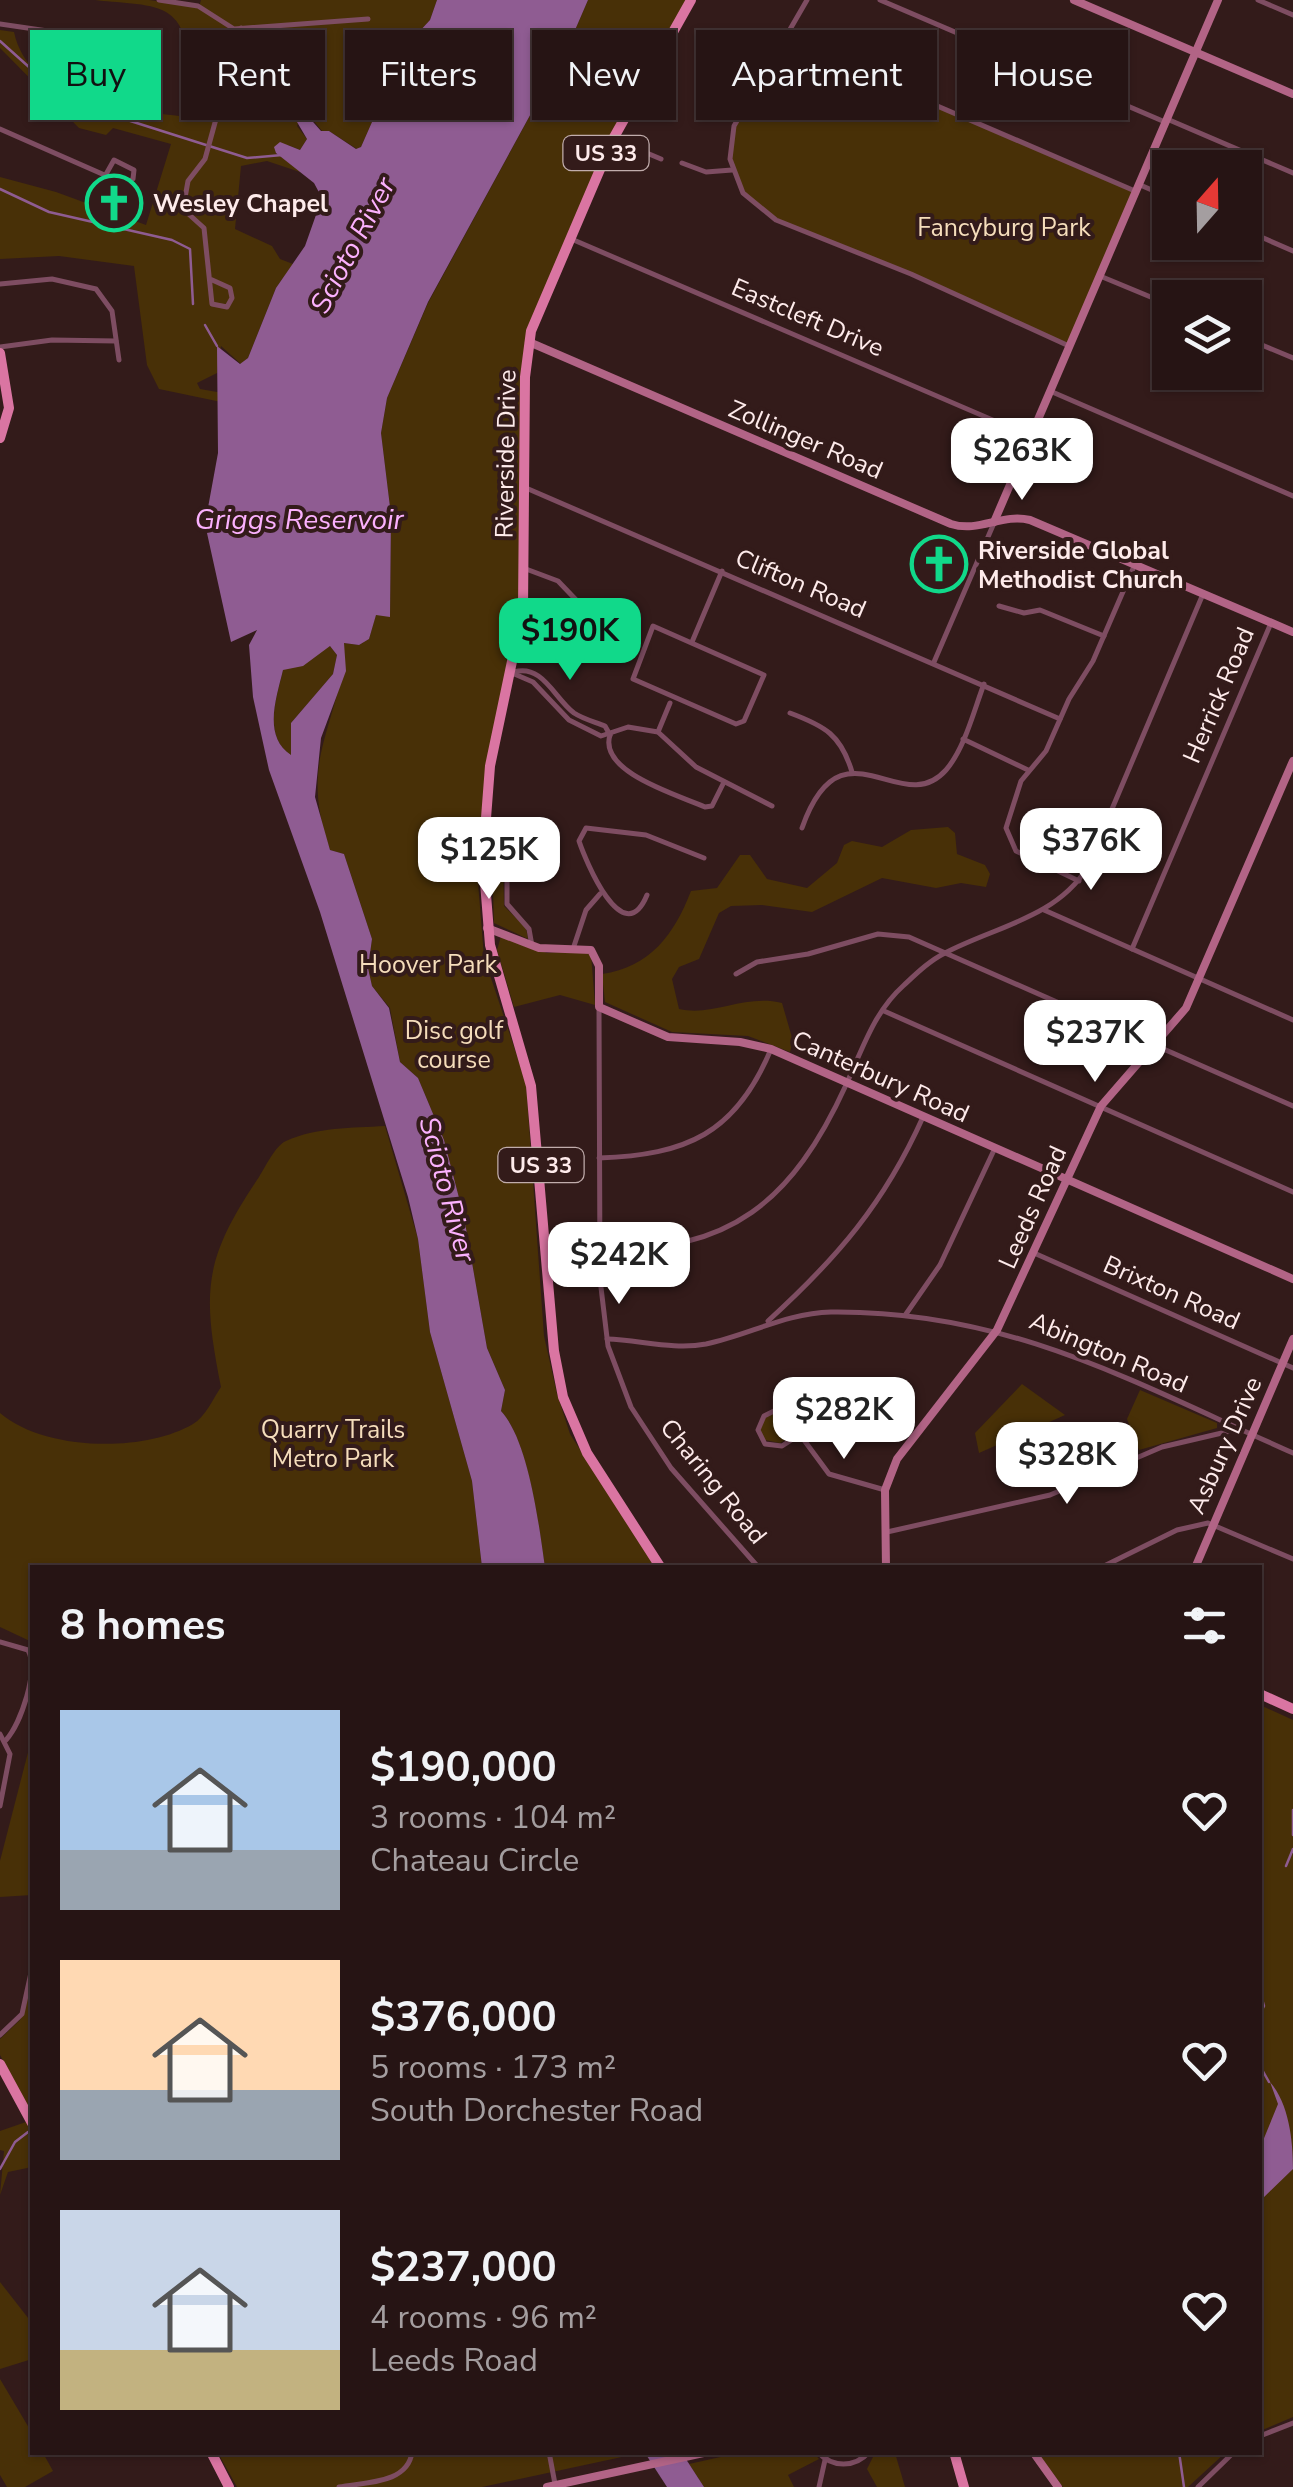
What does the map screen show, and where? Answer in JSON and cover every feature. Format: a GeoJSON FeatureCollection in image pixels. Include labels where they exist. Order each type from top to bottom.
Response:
{"type":"FeatureCollection","features":[{"type":"Feature","properties":{"kind":"main road","name":"Riverside Drive"},"geometry":{"type":"LineString","coordinates":[[660,1565],[587,1453],[563,1396],[554,1351],[531,1086],[487,928],[483,888],[487,792],[522,621],[529,342],[613,138],[691,0]]}},
{"type":"Feature","properties":{"kind":"main road"},"geometry":{"type":"LineString","coordinates":[[0,350],[9,408],[0,438]]}},
{"type":"Feature","properties":{"kind":"main road"},"geometry":{"type":"LineString","coordinates":[[1262,1695],[1293,1708]]}},
{"type":"Feature","properties":{"kind":"main road"},"geometry":{"type":"LineString","coordinates":[[0,2064],[30,2119]]}},
{"type":"Feature","properties":{"kind":"main road"},"geometry":{"type":"LineString","coordinates":[[213,2455],[230,2487]]}},
{"type":"Feature","properties":{"kind":"main road"},"geometry":{"type":"LineString","coordinates":[[955,2455],[964,2487]]}},
{"type":"Feature","properties":{"kind":"street"},"geometry":{"type":"LineString","coordinates":[[159,0],[194,5],[229,27],[368,19]]}},
{"type":"Feature","properties":{"kind":"street"},"geometry":{"type":"LineString","coordinates":[[790,30],[807,0]]}},
{"type":"Feature","properties":{"kind":"street"},"geometry":{"type":"LineString","coordinates":[[880,0],[1293,173]]}},
{"type":"Feature","properties":{"kind":"street"},"geometry":{"type":"LineString","coordinates":[[1074,0],[1293,94]]}},
{"type":"Feature","properties":{"kind":"street"},"geometry":{"type":"LineString","coordinates":[[934,662],[1218,0]]}},
{"type":"Feature","properties":{"kind":"street"},"geometry":{"type":"LineString","coordinates":[[1258,0],[1293,15]]}},
{"type":"Feature","properties":{"kind":"street"},"geometry":{"type":"LineString","coordinates":[[0,24],[39,30]]}},
{"type":"Feature","properties":{"kind":"street"},"geometry":{"type":"LineString","coordinates":[[210,279],[230,288],[232,298],[227,307],[212,304],[204,228],[182,203],[188,181],[206,154],[216,125],[241,28]]}},
{"type":"Feature","properties":{"kind":"street"},"geometry":{"type":"LineString","coordinates":[[937,104],[1152,193]]}},
{"type":"Feature","properties":{"kind":"street"},"geometry":{"type":"LineString","coordinates":[[737,120],[732,170],[742,193],[776,220],[912,274],[1069,346]]}},
{"type":"Feature","properties":{"kind":"street"},"geometry":{"type":"LineString","coordinates":[[0,129],[104,176],[124,184],[133,179],[134,170],[112,161],[104,176]]}},
{"type":"Feature","properties":{"kind":"street"},"geometry":{"type":"LineString","coordinates":[[613,138],[661,159]]}},
{"type":"Feature","properties":{"kind":"street"},"geometry":{"type":"LineString","coordinates":[[682,163],[706,172],[732,170]]}},
{"type":"Feature","properties":{"kind":"street"},"geometry":{"type":"LineString","coordinates":[[1262,237],[1293,251]]}},
{"type":"Feature","properties":{"kind":"street","name":"Eastcleft Drive"},"geometry":{"type":"LineString","coordinates":[[569,238],[1030,436]]}},
{"type":"Feature","properties":{"kind":"street"},"geometry":{"type":"LineString","coordinates":[[1100,276],[1152,298]]}},
{"type":"Feature","properties":{"kind":"street"},"geometry":{"type":"LineString","coordinates":[[0,284],[52,279],[96,289],[112,311],[119,360]]}},
{"type":"Feature","properties":{"kind":"street"},"geometry":{"type":"LineString","coordinates":[[0,350],[52,340],[116,341]]}},
{"type":"Feature","properties":{"kind":"street","name":"Zollinger Road"},"geometry":{"type":"LineString","coordinates":[[529,342],[958,526],[1030,520],[1293,632]]}},
{"type":"Feature","properties":{"kind":"street"},"geometry":{"type":"LineString","coordinates":[[1262,345],[1293,358]]}},
{"type":"Feature","properties":{"kind":"street"},"geometry":{"type":"LineString","coordinates":[[1050,391],[1293,496]]}},
{"type":"Feature","properties":{"kind":"street","name":"Clifton Road"},"geometry":{"type":"LineString","coordinates":[[525,488],[1060,719]]}},
{"type":"Feature","properties":{"kind":"street"},"geometry":{"type":"LineString","coordinates":[[1079,880],[1023,856],[1010,842],[1008,813],[1028,770],[1046,751],[1135,564]]}},
{"type":"Feature","properties":{"kind":"street"},"geometry":{"type":"LineString","coordinates":[[524,568],[558,581],[581,606],[620,624]]}},
{"type":"Feature","properties":{"kind":"street"},"geometry":{"type":"LineString","coordinates":[[692,642],[722,570]]}},
{"type":"Feature","properties":{"kind":"street"},"geometry":{"type":"LineString","coordinates":[[599,1250],[679,1246],[721,1232],[745,1218],[800,1166],[827,1126],[883,1010],[898,990],[946,952],[1043,910],[1079,880],[1203,594]]}},
{"type":"Feature","properties":{"kind":"street"},"geometry":{"type":"LineString","coordinates":[[998,606],[1024,613],[1040,610],[1104,636]]}},
{"type":"Feature","properties":{"kind":"street","name":"Herrick Road"},"geometry":{"type":"LineString","coordinates":[[1132,949],[1270,623]]}},
{"type":"Feature","properties":{"kind":"street"},"geometry":{"type":"LineString","coordinates":[[653,626],[692,642],[764,675],[740,724],[633,677],[653,626]]}},
{"type":"Feature","properties":{"kind":"street"},"geometry":{"type":"LineString","coordinates":[[512,673],[540,687],[570,720],[601,736],[628,727],[658,732],[696,767],[760,796],[772,806]]}},
{"type":"Feature","properties":{"kind":"street"},"geometry":{"type":"LineString","coordinates":[[802,828],[819,792],[852,772],[898,784],[932,781],[947,769],[984,684]]}},
{"type":"Feature","properties":{"kind":"street"},"geometry":{"type":"LineString","coordinates":[[658,732],[670,703]]}},
{"type":"Feature","properties":{"kind":"street"},"geometry":{"type":"LineString","coordinates":[[790,713],[834,733],[844,747],[852,772]]}},
{"type":"Feature","properties":{"kind":"street"},"geometry":{"type":"LineString","coordinates":[[610,735],[607,744],[614,761],[636,776],[705,807],[714,803],[724,782]]}},
{"type":"Feature","properties":{"kind":"street"},"geometry":{"type":"LineString","coordinates":[[962,739],[1028,770]]}},
{"type":"Feature","properties":{"kind":"street","name":"Leeds Road"},"geometry":{"type":"LineString","coordinates":[[886,1565],[885,1490],[902,1450],[998,1330],[1101,1106],[1126,1074],[1158,1046],[1186,1008],[1293,760]]}},
{"type":"Feature","properties":{"kind":"street"},"geometry":{"type":"LineString","coordinates":[[646,895],[639,907],[630,910],[617,908],[600,894],[579,841],[590,826],[646,835],[704,858]]}},
{"type":"Feature","properties":{"kind":"street"},"geometry":{"type":"LineString","coordinates":[[507,850],[507,904],[529,929],[532,946]]}},
{"type":"Feature","properties":{"kind":"street"},"geometry":{"type":"LineString","coordinates":[[574,946],[586,910],[600,894]]}},
{"type":"Feature","properties":{"kind":"street"},"geometry":{"type":"LineString","coordinates":[[1043,910],[1293,1020]]}},
{"type":"Feature","properties":{"kind":"street"},"geometry":{"type":"LineString","coordinates":[[487,928],[532,946],[588,948],[598,959],[599,1007]]}},
{"type":"Feature","properties":{"kind":"street"},"geometry":{"type":"LineString","coordinates":[[736,974],[757,962],[808,954],[878,934],[909,938],[1293,1106]]}},
{"type":"Feature","properties":{"kind":"street","name":"Canterbury Road"},"geometry":{"type":"LineString","coordinates":[[599,1007],[668,1038],[740,1042],[770,1050],[1293,1280]]}},
{"type":"Feature","properties":{"kind":"street","name":"Charing Road"},"geometry":{"type":"LineString","coordinates":[[599,1007],[599,1250],[607,1339],[630,1408],[671,1468],[756,1565]]}},
{"type":"Feature","properties":{"kind":"street"},"geometry":{"type":"LineString","coordinates":[[883,1010],[1293,1192]]}},
{"type":"Feature","properties":{"kind":"street"},"geometry":{"type":"LineString","coordinates":[[600,1158],[668,1152],[700,1138],[745,1098],[770,1050]]}},
{"type":"Feature","properties":{"kind":"street"},"geometry":{"type":"LineString","coordinates":[[765,1323],[829,1265],[862,1227],[896,1174],[924,1116]]}},
{"type":"Feature","properties":{"kind":"street"},"geometry":{"type":"LineString","coordinates":[[906,1314],[940,1265],[995,1148]]}},
{"type":"Feature","properties":{"kind":"street","name":"Brixton Road"},"geometry":{"type":"LineString","coordinates":[[1034,1253],[1293,1368]]}},
{"type":"Feature","properties":{"kind":"street","name":"Abington Road"},"geometry":{"type":"LineString","coordinates":[[607,1339],[691,1346],[765,1323],[825,1312],[906,1314],[998,1330],[1050,1346],[1293,1453]]}},
{"type":"Feature","properties":{"kind":"street","name":"Asbury Drive"},"geometry":{"type":"LineString","coordinates":[[1195,1565],[1293,1340]]}},
{"type":"Feature","properties":{"kind":"street"},"geometry":{"type":"LineString","coordinates":[[810,1393],[824,1402],[826,1411],[818,1425],[800,1436],[773,1447],[765,1444],[758,1430],[764,1416],[810,1393]]}},
{"type":"Feature","properties":{"kind":"street"},"geometry":{"type":"LineString","coordinates":[[884,1533],[1050,1495],[1162,1447],[1239,1429]]}},
{"type":"Feature","properties":{"kind":"street"},"geometry":{"type":"LineString","coordinates":[[800,1436],[829,1474],[885,1490]]}},
{"type":"Feature","properties":{"kind":"street"},"geometry":{"type":"LineString","coordinates":[[1106,1565],[1177,1530],[1211,1524],[1293,1559]]}},
{"type":"Feature","properties":{"kind":"street"},"geometry":{"type":"LineString","coordinates":[[0,1642],[28,1650],[30,1655]]}},
{"type":"Feature","properties":{"kind":"street"},"geometry":{"type":"LineString","coordinates":[[0,1806],[10,1761],[3,1737],[18,1722],[30,1669]]}},
{"type":"Feature","properties":{"kind":"street"},"geometry":{"type":"LineString","coordinates":[[0,2035],[22,2014],[30,1977]]}},
{"type":"Feature","properties":{"kind":"street"},"geometry":{"type":"LineString","coordinates":[[1262,2435],[1293,2423]]}},
{"type":"Feature","properties":{"kind":"street"},"geometry":{"type":"LineString","coordinates":[[340,2487],[396,2476],[405,2471],[411,2455]]}},
{"type":"Feature","properties":{"kind":"street"},"geometry":{"type":"LineString","coordinates":[[550,2455],[555,2486]]}},
{"type":"Feature","properties":{"kind":"street"},"geometry":{"type":"LineString","coordinates":[[546,2487],[695,2455]]}},
{"type":"Feature","properties":{"kind":"street"},"geometry":{"type":"LineString","coordinates":[[821,2455],[825,2460],[844,2464],[863,2455]]}},
{"type":"Feature","properties":{"kind":"street"},"geometry":{"type":"LineString","coordinates":[[1035,2455],[1058,2487]]}},
{"type":"Feature","properties":{"kind":"street"},"geometry":{"type":"LineString","coordinates":[[1198,2487],[1231,2455]]}},
{"type":"Feature","properties":{"kind":"street"},"geometry":{"type":"LineString","coordinates":[[820,2487],[825,2460]]}},
{"type":"Feature","properties":{"kind":"green space"},"geometry":{"type":"Polygon","coordinates":[[[95,0],[149,0],[199,7],[201,0],[437,0],[430,20],[421,30],[345,30],[345,120],[373,120],[357,149],[329,131],[322,131],[313,120],[325,120],[325,30],[182,30],[166,12],[132,3],[95,0]]]}},
{"type":"Feature","properties":{"kind":"green space"},"geometry":{"type":"Polygon","coordinates":[[[588,0],[691,0],[673,30],[575,30],[588,0]]]}},
{"type":"Feature","properties":{"kind":"green space"},"geometry":{"type":"Polygon","coordinates":[[[0,30],[14,32],[30,64],[30,78],[0,48],[0,30]]]}},
{"type":"Feature","properties":{"kind":"green space"},"geometry":{"type":"Polygon","coordinates":[[[181,106],[181,120],[299,120],[297,126],[307,139],[300,150],[288,145],[276,153],[303,173],[267,161],[241,166],[235,229],[272,246],[280,259],[293,264],[276,288],[248,358],[241,364],[221,346],[217,373],[197,383],[200,389],[223,393],[226,403],[159,389],[147,365],[134,266],[59,256],[0,259],[0,177],[56,192],[146,225],[171,144],[113,128],[106,135],[79,128],[71,120],[161,120],[161,114],[179,116],[181,106]]]}},
{"type":"Feature","properties":{"kind":"green space","name":"Fancyburg Park"},"geometry":{"type":"Polygon","coordinates":[[[937,106],[957,114],[957,120],[970,120],[1135,191],[1069,346],[911,274],[776,220],[751,203],[731,164],[737,120],[937,120],[937,106]]]}},
{"type":"Feature","properties":{"kind":"green space"},"geometry":{"type":"Polygon","coordinates":[[[532,112],[532,120],[623,120],[531,331],[524,593],[500,718],[483,857],[476,857],[484,957],[526,1083],[544,1336],[557,1394],[570,1434],[654,1565],[545,1565],[525,1463],[501,1411],[505,1390],[487,1348],[464,1217],[444,1140],[418,1078],[400,1062],[390,1008],[372,986],[368,968],[372,939],[344,854],[330,850],[322,822],[318,798],[320,756],[344,666],[344,643],[359,645],[369,639],[376,614],[390,616],[391,515],[381,433],[387,398],[428,303],[532,112]]]}},
{"type":"Feature","properties":{"kind":"green space"},"geometry":{"type":"Polygon","coordinates":[[[330,646],[337,655],[333,674],[291,723],[292,756],[283,748],[274,727],[283,670],[330,646]]]}},
{"type":"Feature","properties":{"kind":"green space"},"geometry":{"type":"Polygon","coordinates":[[[496,827],[503,855],[504,906],[526,928],[528,939],[494,923],[491,833],[496,827]]]}},
{"type":"Feature","properties":{"kind":"green space"},"geometry":{"type":"Polygon","coordinates":[[[948,827],[955,833],[957,854],[985,865],[990,874],[986,887],[961,883],[936,888],[882,878],[812,912],[762,905],[731,906],[719,913],[699,959],[679,967],[672,979],[679,1009],[704,1010],[755,1001],[782,1003],[793,1041],[790,1052],[748,1036],[672,1032],[605,1002],[602,974],[647,956],[677,922],[691,891],[717,888],[740,855],[750,855],[767,879],[807,888],[837,863],[844,845],[852,841],[882,847],[911,830],[948,827]]]}},
{"type":"Feature","properties":{"kind":"green space"},"geometry":{"type":"Polygon","coordinates":[[[501,936],[547,953],[580,950],[591,954],[595,1005],[560,995],[514,1007],[497,950],[501,936]]]}},
{"type":"Feature","properties":{"kind":"green space","name":"Quarry Trails Metro Park"},"geometry":{"type":"Polygon","coordinates":[[[385,1126],[418,1239],[430,1332],[472,1481],[482,1565],[30,1565],[30,1641],[0,1627],[0,1413],[42,1435],[95,1444],[148,1440],[197,1421],[221,1387],[210,1300],[217,1255],[227,1231],[278,1147],[310,1133],[385,1126]]]}},
{"type":"Feature","properties":{"kind":"green space"},"geometry":{"type":"Polygon","coordinates":[[[1022,1384],[1065,1415],[979,1453],[975,1433],[1022,1384]]]}},
{"type":"Feature","properties":{"kind":"green space"},"geometry":{"type":"Polygon","coordinates":[[[1140,1390],[1217,1423],[1217,1428],[1139,1450],[1127,1419],[1140,1390]]]}},
{"type":"Feature","properties":{"kind":"green space"},"geometry":{"type":"Polygon","coordinates":[[[812,1395],[822,1404],[820,1419],[780,1443],[765,1440],[760,1431],[765,1418],[802,1396],[812,1395]]]}},
{"type":"Feature","properties":{"kind":"green space"},"geometry":{"type":"Polygon","coordinates":[[[1262,1706],[1293,1720],[1293,2417],[1262,2430],[1262,1706]]]}},
{"type":"Feature","properties":{"kind":"green space"},"geometry":{"type":"Polygon","coordinates":[[[30,1745],[30,1895],[0,1897],[0,1861],[30,1745]]]}},
{"type":"Feature","properties":{"kind":"green space"},"geometry":{"type":"Polygon","coordinates":[[[30,1989],[30,2110],[0,2055],[0,2039],[20,2020],[30,1989]]]}},
{"type":"Feature","properties":{"kind":"green space"},"geometry":{"type":"Polygon","coordinates":[[[26,2122],[30,2130],[30,2167],[8,2172],[0,2195],[4,2151],[0,2150],[0,2131],[26,2122]]]}},
{"type":"Feature","properties":{"kind":"green space"},"geometry":{"type":"Polygon","coordinates":[[[0,2282],[30,2320],[30,2360],[0,2369],[0,2282]]]}},
{"type":"Feature","properties":{"kind":"green space"},"geometry":{"type":"Polygon","coordinates":[[[0,2379],[30,2430],[30,2455],[44,2455],[53,2471],[25,2487],[7,2487],[0,2475],[0,2379]]]}},
{"type":"Feature","properties":{"kind":"green space"},"geometry":{"type":"Polygon","coordinates":[[[219,2455],[631,2455],[482,2487],[237,2487],[219,2455]]]}},
{"type":"Feature","properties":{"kind":"green space"},"geometry":{"type":"Polygon","coordinates":[[[730,2455],[816,2455],[819,2459],[788,2475],[794,2487],[704,2487],[689,2464],[730,2455]]]}},
{"type":"Feature","properties":{"kind":"green space"},"geometry":{"type":"Polygon","coordinates":[[[874,2455],[896,2455],[905,2487],[877,2487],[867,2469],[874,2455]]]}},
{"type":"Feature","properties":{"kind":"green space"},"geometry":{"type":"Polygon","coordinates":[[[1039,2455],[1223,2455],[1188,2487],[1063,2487],[1039,2455]]]}},
{"type":"Feature","properties":{"kind":"water","name":"Griggs Reservoir"},"geometry":{"type":"Polygon","coordinates":[[[437,0],[588,0],[575,30],[532,30],[532,112],[428,302],[387,398],[381,433],[391,515],[390,617],[376,615],[369,639],[359,645],[344,643],[346,671],[321,738],[315,797],[330,850],[344,854],[372,939],[368,968],[372,986],[389,1008],[400,1062],[418,1078],[444,1140],[464,1217],[487,1348],[505,1390],[501,1411],[526,1463],[545,1565],[482,1565],[472,1481],[430,1332],[418,1239],[408,1197],[320,912],[269,770],[253,697],[249,645],[257,630],[231,642],[205,524],[218,453],[217,346],[240,364],[248,358],[276,288],[305,246],[322,198],[314,183],[276,153],[274,147],[280,142],[300,150],[307,139],[296,120],[311,120],[321,131],[329,131],[356,149],[361,147],[373,120],[512,120],[512,30],[421,30],[430,20],[437,0]],[[330,646],[303,666],[283,670],[274,727],[282,747],[291,755],[291,723],[333,674],[337,655],[330,646]]]}},
{"type":"Feature","properties":{"kind":"water"},"geometry":{"type":"Polygon","coordinates":[[[1270,2082],[1289,2123],[1293,2169],[1262,2199],[1262,2143],[1278,2104],[1270,2082]]]}},
{"type":"Feature","properties":{"kind":"water"},"geometry":{"type":"Polygon","coordinates":[[[646,2455],[683,2455],[704,2487],[667,2487],[646,2455]]]}},
{"type":"Feature","properties":{"kind":"waterway"},"geometry":{"type":"LineString","coordinates":[[0,41],[59,94],[80,105],[247,158],[282,155]]}},
{"type":"Feature","properties":{"kind":"waterway"},"geometry":{"type":"LineString","coordinates":[[0,189],[49,212],[172,240],[190,249],[193,304]]}},
{"type":"Feature","properties":{"kind":"waterway"},"geometry":{"type":"LineString","coordinates":[[205,325],[217,346]]}},
{"type":"Feature","properties":{"kind":"waterway"},"geometry":{"type":"LineString","coordinates":[[1293,1810],[1293,1835]]}},
{"type":"Feature","properties":{"kind":"waterway"},"geometry":{"type":"LineString","coordinates":[[1286,1866],[1293,1849]]}},
{"type":"Feature","properties":{"kind":"waterway"},"geometry":{"type":"LineString","coordinates":[[1262,1998],[1262,2010]]}},
{"type":"Feature","properties":{"kind":"waterway"},"geometry":{"type":"LineString","coordinates":[[1262,2070],[1269,2082]]}},
{"type":"Feature","properties":{"kind":"waterway"},"geometry":{"type":"LineString","coordinates":[[0,2169],[15,2142],[28,2132]]}},
{"type":"Feature","properties":{"kind":"waterway"},"geometry":{"type":"LineString","coordinates":[[1179,2455],[1184,2487]]}},
{"type":"Feature","properties":{"kind":"place","name":"Wesley Chapel"},"geometry":{"type":"Point","coordinates":[114,203]}},
{"type":"Feature","properties":{"kind":"place","name":"Riverside Global Methodist Church"},"geometry":{"type":"Point","coordinates":[939,564]}},
{"type":"Feature","properties":{"kind":"water label","name":"Scioto River"},"geometry":{"type":"Point","coordinates":[352,245]}},
{"type":"Feature","properties":{"kind":"water label","name":"Scioto River"},"geometry":{"type":"Point","coordinates":[448,1189]}},
{"type":"Feature","properties":{"kind":"park label","name":"Hoover Park"},"geometry":{"type":"Point","coordinates":[428,964]}},
{"type":"Feature","properties":{"kind":"park label","name":"Disc golf course"},"geometry":{"type":"Point","coordinates":[454,1044]}}]}
